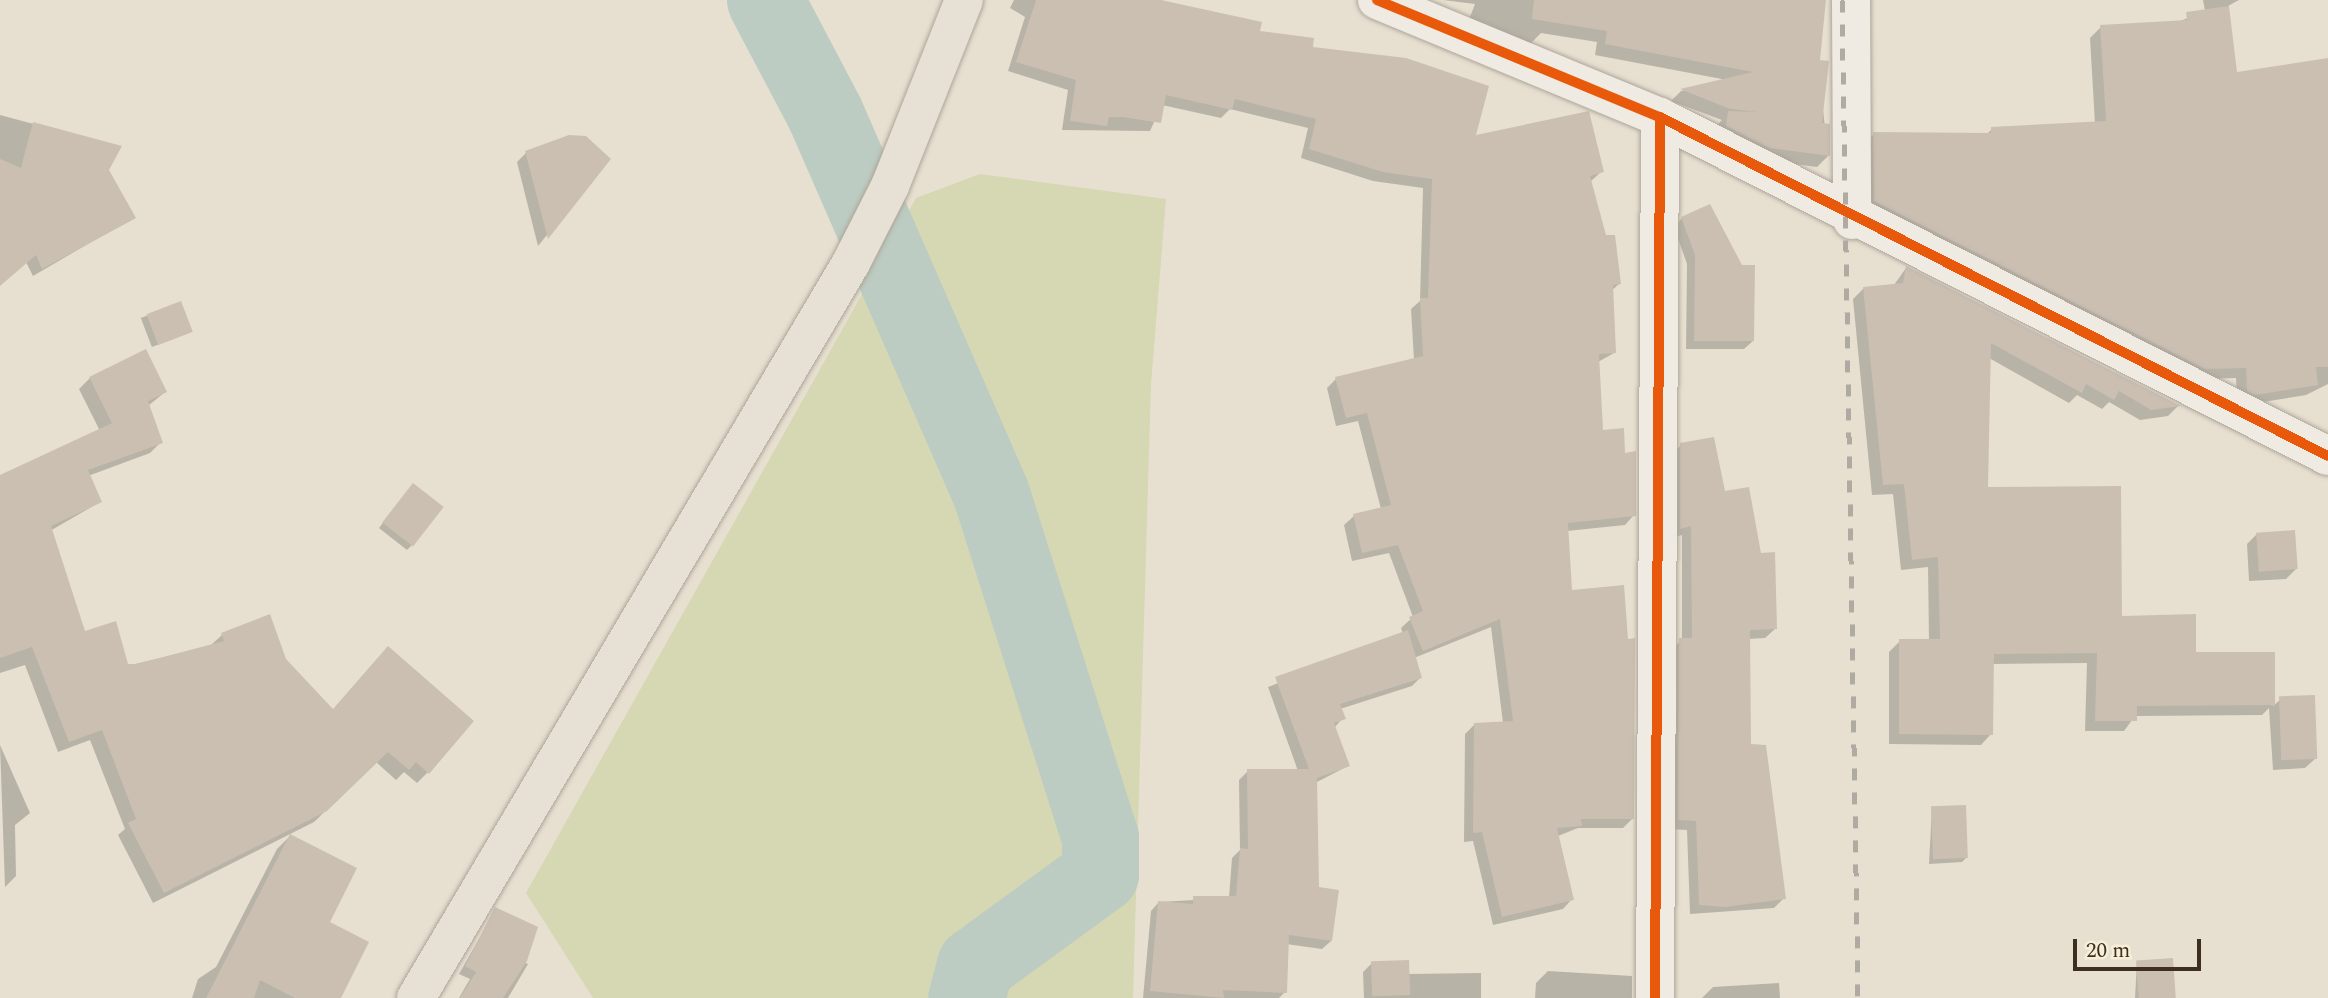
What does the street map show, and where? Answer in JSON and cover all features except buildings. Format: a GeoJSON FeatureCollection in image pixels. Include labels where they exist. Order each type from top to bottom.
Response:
{"type":"FeatureCollection","features":[{"type":"Feature","properties":{"kind":"main road"},"geometry":{"type":"LineString","coordinates":[[416,998],[851,263],[890,186],[964,0]]}},
{"type":"Feature","properties":{"kind":"street"},"geometry":{"type":"LineString","coordinates":[[1377,0],[1462,18],[1660,117],[1852,220],[2328,456]]}},
{"type":"Feature","properties":{"kind":"street"},"geometry":{"type":"LineString","coordinates":[[1851,0],[1852,220]]}},
{"type":"Feature","properties":{"kind":"street"},"geometry":{"type":"LineString","coordinates":[[1655,998],[1660,117]]}},
{"type":"Feature","properties":{"kind":"green space"},"geometry":{"type":"Polygon","coordinates":[[[980,174],[1166,199],[1151,384],[1133,998],[593,998],[526,893],[916,198],[980,174]]]}},
{"type":"Feature","properties":{"kind":"waterway"},"geometry":{"type":"LineString","coordinates":[[765,0],[825,114],[991,494],[1100,837],[1100,874],[975,965],[966,998]]}},
{"type":"Feature","properties":{"kind":"railway"},"geometry":{"type":"LineString","coordinates":[[1842,0],[1858,998]]}},
{"type":"Feature","properties":{"kind":"cycle path"},"geometry":{"type":"LineString","coordinates":[[1377,0],[1660,117],[2328,456]]}},
{"type":"Feature","properties":{"kind":"cycle path"},"geometry":{"type":"LineString","coordinates":[[1655,998],[1660,117]]}}]}
